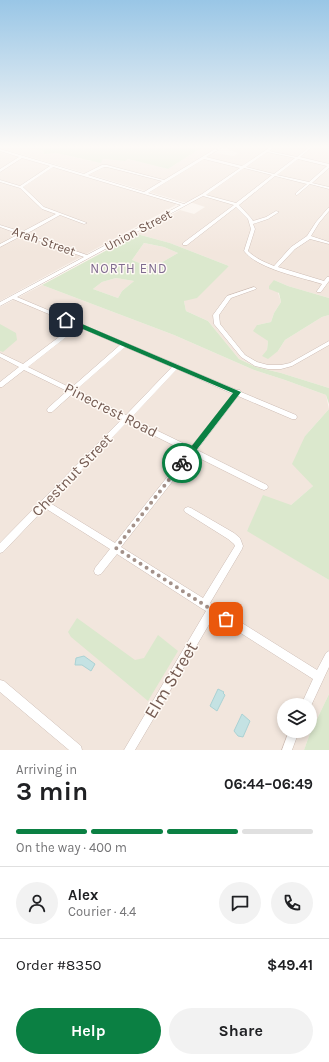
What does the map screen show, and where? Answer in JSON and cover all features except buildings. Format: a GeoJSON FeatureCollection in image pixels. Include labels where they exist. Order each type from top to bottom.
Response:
{"type":"FeatureCollection","features":[{"type":"Feature","properties":{"kind":"street"},"geometry":{"type":"LineString","coordinates":[[7,183],[21,187],[41,207],[85,223]]}},
{"type":"Feature","properties":{"kind":"street"},"geometry":{"type":"LineString","coordinates":[[21,187],[27,183]]}},
{"type":"Feature","properties":{"kind":"street"},"geometry":{"type":"LineString","coordinates":[[112,183],[184,205]]}},
{"type":"Feature","properties":{"kind":"street"},"geometry":{"type":"LineString","coordinates":[[145,193],[161,183]]}},
{"type":"Feature","properties":{"kind":"street","name":"Union Street"},"geometry":{"type":"LineString","coordinates":[[0,304],[184,205],[220,183]]}},
{"type":"Feature","properties":{"kind":"street"},"geometry":{"type":"LineString","coordinates":[[185,244],[264,183]]}},
{"type":"Feature","properties":{"kind":"street"},"geometry":{"type":"LineString","coordinates":[[298,194],[309,183],[329,188]]}},
{"type":"Feature","properties":{"kind":"street"},"geometry":{"type":"LineString","coordinates":[[203,194],[236,204],[251,223],[253,229],[247,252],[256,260],[325,283]]}},
{"type":"Feature","properties":{"kind":"street"},"geometry":{"type":"LineString","coordinates":[[274,267],[293,248],[309,237],[317,223],[329,209]]}},
{"type":"Feature","properties":{"kind":"street"},"geometry":{"type":"LineString","coordinates":[[251,223],[268,218],[277,212]]}},
{"type":"Feature","properties":{"kind":"street"},"geometry":{"type":"LineString","coordinates":[[0,246],[59,214]]}},
{"type":"Feature","properties":{"kind":"street","name":"Arah Street"},"geometry":{"type":"LineString","coordinates":[[0,226],[88,257]]}},
{"type":"Feature","properties":{"kind":"street"},"geometry":{"type":"LineString","coordinates":[[309,237],[329,243]]}},
{"type":"Feature","properties":{"kind":"street"},"geometry":{"type":"LineString","coordinates":[[319,290],[329,278]]}},
{"type":"Feature","properties":{"kind":"street"},"geometry":{"type":"LineString","coordinates":[[254,288],[229,297],[216,315],[217,324],[243,356],[255,364],[268,367],[281,367],[292,364],[329,342]]}},
{"type":"Feature","properties":{"kind":"street"},"geometry":{"type":"LineString","coordinates":[[14,297],[294,417]]}},
{"type":"Feature","properties":{"kind":"street"},"geometry":{"type":"LineString","coordinates":[[0,385],[79,325]]}},
{"type":"Feature","properties":{"kind":"street"},"geometry":{"type":"LineString","coordinates":[[50,410],[125,344]]}},
{"type":"Feature","properties":{"kind":"street","name":"Pinecrest Road"},"geometry":{"type":"LineString","coordinates":[[0,355],[264,487]]}},
{"type":"Feature","properties":{"kind":"street","name":"Chestnut Street"},"geometry":{"type":"LineString","coordinates":[[0,548],[177,366]]}},
{"type":"Feature","properties":{"kind":"street"},"geometry":{"type":"LineString","coordinates":[[98,571],[238,392]]}},
{"type":"Feature","properties":{"kind":"street"},"geometry":{"type":"LineString","coordinates":[[44,503],[319,677]]}},
{"type":"Feature","properties":{"kind":"street","name":"Elm Street"},"geometry":{"type":"LineString","coordinates":[[129,750],[208,608],[238,546],[237,541],[232,536],[188,510]]}},
{"type":"Feature","properties":{"kind":"street"},"geometry":{"type":"LineString","coordinates":[[309,698],[329,656]]}},
{"type":"Feature","properties":{"kind":"street"},"geometry":{"type":"LineString","coordinates":[[0,685],[77,750]]}},
{"type":"Feature","properties":{"kind":"street"},"geometry":{"type":"LineString","coordinates":[[287,750],[291,738]]}},
{"type":"Feature","properties":{"kind":"shaded area"},"geometry":{"type":"Polygon","coordinates":[[[0,183],[106,183],[175,203],[176,205],[0,301],[0,183]]]}},
{"type":"Feature","properties":{"kind":"shaded area"},"geometry":{"type":"Polygon","coordinates":[[[119,183],[329,183],[329,298],[288,286],[274,280],[281,302],[274,313],[271,322],[257,325],[268,341],[267,350],[278,351],[285,340],[322,317],[329,315],[329,388],[256,367],[239,359],[208,321],[186,311],[184,301],[229,266],[170,243],[137,234],[180,210],[194,214],[205,207],[193,203],[183,202],[119,183]]]}},
{"type":"Feature","properties":{"kind":"shaded area"},"geometry":{"type":"Polygon","coordinates":[[[144,243],[164,247],[178,253],[152,268],[132,260],[144,243]]]}},
{"type":"Feature","properties":{"kind":"shaded area"},"geometry":{"type":"Polygon","coordinates":[[[116,278],[134,281],[122,291],[118,298],[93,289],[102,282],[116,278]]]}},
{"type":"Feature","properties":{"kind":"shaded area"},"geometry":{"type":"Polygon","coordinates":[[[42,285],[174,335],[254,370],[326,395],[329,409],[305,436],[313,486],[291,505],[247,530],[329,580],[329,694],[317,719],[317,698],[277,698],[277,738],[308,738],[304,750],[0,750],[0,307],[42,285]]]}},
{"type":"Feature","properties":{"kind":"green space"},"geometry":{"type":"Polygon","coordinates":[[[137,234],[170,243],[229,266],[197,298],[184,301],[186,311],[208,321],[239,359],[256,367],[329,388],[329,404],[326,395],[254,370],[174,335],[42,285],[137,234]],[[144,243],[132,260],[152,268],[178,253],[164,247],[144,243]],[[116,278],[102,282],[93,289],[118,298],[122,291],[134,281],[116,278]]]}},
{"type":"Feature","properties":{"kind":"green space"},"geometry":{"type":"Polygon","coordinates":[[[274,280],[288,286],[329,298],[329,315],[322,317],[285,340],[278,351],[268,359],[262,356],[267,350],[268,341],[253,331],[257,325],[271,322],[274,313],[281,302],[279,293],[269,289],[269,286],[274,280]]]}},
{"type":"Feature","properties":{"kind":"green space"},"geometry":{"type":"Polygon","coordinates":[[[0,324],[16,333],[17,340],[3,352],[0,351],[0,324]]]}},
{"type":"Feature","properties":{"kind":"green space"},"geometry":{"type":"Polygon","coordinates":[[[329,409],[329,580],[247,531],[263,495],[291,505],[313,486],[292,464],[305,436],[329,409]]]}},
{"type":"Feature","properties":{"kind":"green space"},"geometry":{"type":"Polygon","coordinates":[[[77,618],[135,660],[144,658],[158,635],[178,651],[148,701],[71,637],[68,632],[77,618]]]}},
{"type":"Feature","properties":{"kind":"green space"},"geometry":{"type":"Polygon","coordinates":[[[329,694],[329,750],[304,750],[308,738],[317,738],[317,719],[329,694]]]}},
{"type":"Feature","properties":{"kind":"water"},"geometry":{"type":"Polygon","coordinates":[[[84,656],[95,664],[91,671],[82,665],[75,665],[76,658],[84,656]]]}},
{"type":"Feature","properties":{"kind":"water"},"geometry":{"type":"Polygon","coordinates":[[[218,689],[224,692],[223,693],[225,695],[217,711],[210,706],[218,689]]]}},
{"type":"Feature","properties":{"kind":"water"},"geometry":{"type":"Polygon","coordinates":[[[242,714],[250,721],[243,737],[238,736],[234,731],[242,714]]]}},
{"type":"Feature","properties":{"kind":"way so far"},"geometry":{"type":"LineString","coordinates":[[182,463],[116,548],[226,619]]}},
{"type":"Feature","properties":{"kind":"district","name":"NORTH END"},"geometry":{"type":"Point","coordinates":[129,268]}},
{"type":"Feature","properties":{"kind":"route"},"geometry":{"type":"LineString","coordinates":[[66,320],[238,392],[182,463]]}}]}
